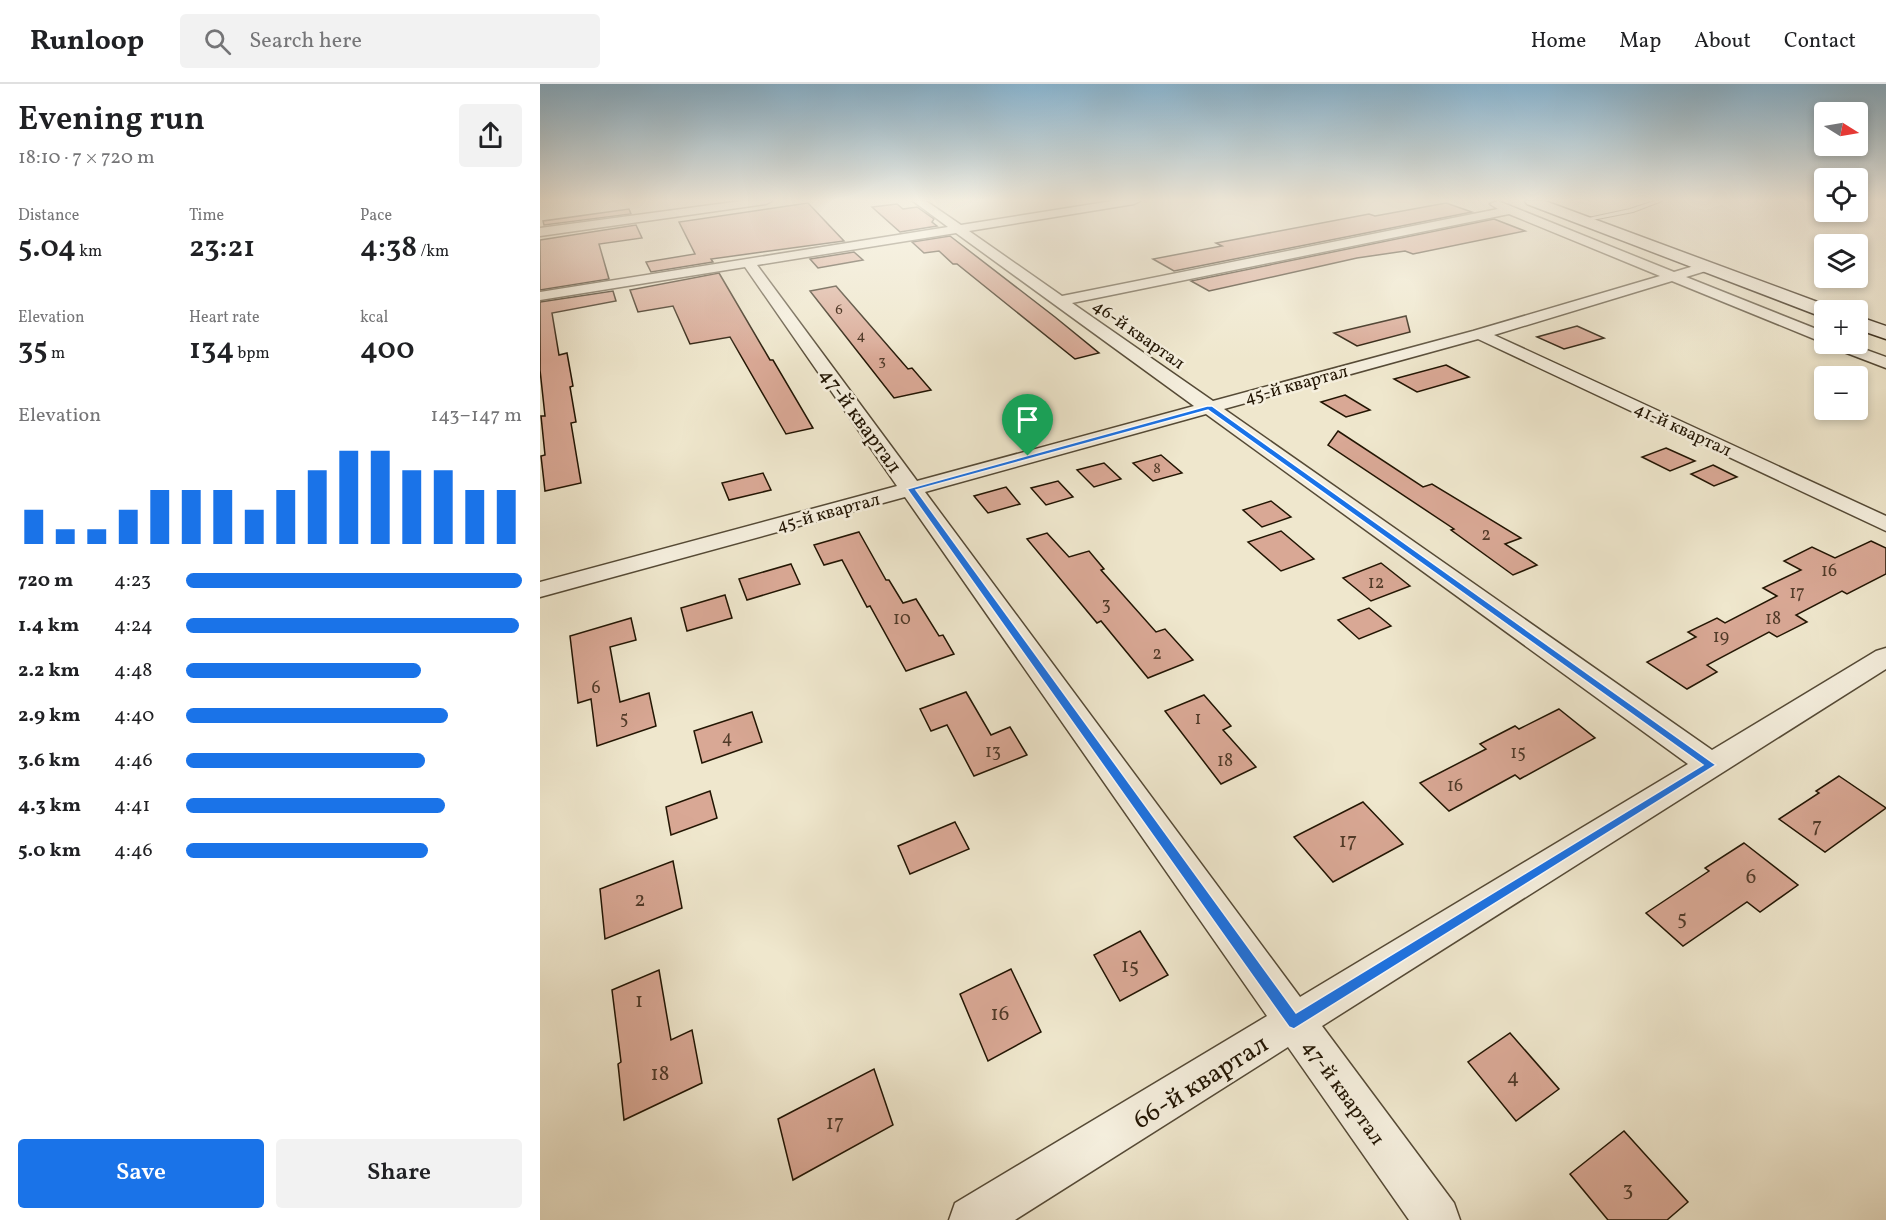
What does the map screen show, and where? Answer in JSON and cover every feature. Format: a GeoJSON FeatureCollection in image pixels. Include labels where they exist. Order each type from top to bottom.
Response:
{"type":"FeatureCollection","features":[{"type":"Feature","properties":{"kind":"street"},"geometry":{"type":"LineString","coordinates":[[540,296],[799,254]]}},
{"type":"Feature","properties":{"kind":"street","name":"46-й квартал"},"geometry":{"type":"LineString","coordinates":[[993,254],[1711,765]]}},
{"type":"Feature","properties":{"kind":"street"},"geometry":{"type":"LineString","coordinates":[[1059,301],[1292,254]]}},
{"type":"Feature","properties":{"kind":"street"},"geometry":{"type":"LineString","coordinates":[[1616,254],[1814,334]]}},
{"type":"Feature","properties":{"kind":"street"},"geometry":{"type":"LineString","coordinates":[[1670,254],[1814,306]]}},
{"type":"Feature","properties":{"kind":"street","name":"47-й квартал"},"geometry":{"type":"LineString","coordinates":[[748,262],[1437,1220]]}},
{"type":"Feature","properties":{"kind":"street","name":"45-й квартал"},"geometry":{"type":"LineString","coordinates":[[540,590],[1479,334],[1704,267]]}},
{"type":"Feature","properties":{"kind":"street"},"geometry":{"type":"LineString","coordinates":[[1868,326],[1886,333]]}},
{"type":"Feature","properties":{"kind":"street","name":"41-й квартал"},"geometry":{"type":"LineString","coordinates":[[1479,334],[1886,524]]}},
{"type":"Feature","properties":{"kind":"street"},"geometry":{"type":"LineString","coordinates":[[1863,354],[1886,363]]}},
{"type":"Feature","properties":{"kind":"street","name":"66-й квартал"},"geometry":{"type":"LineString","coordinates":[[972,1220],[1886,657]]}},
{"type":"Feature","properties":{"kind":"building"},"geometry":{"type":"Polygon","coordinates":[[[540,254],[602,254],[609,279],[540,290],[540,254]]]}},
{"type":"Feature","properties":{"kind":"building"},"geometry":{"type":"Polygon","coordinates":[[[695,254],[748,254],[711,259],[713,262],[651,272],[646,262],[695,254]]]}},
{"type":"Feature","properties":{"kind":"building"},"geometry":{"type":"Polygon","coordinates":[[[856,254],[863,260],[818,268],[810,259],[856,254]]]}},
{"type":"Feature","properties":{"kind":"building"},"geometry":{"type":"Polygon","coordinates":[[[942,254],[973,254],[1099,353],[1075,359],[957,264],[953,264],[942,254]]]}},
{"type":"Feature","properties":{"kind":"building"},"geometry":{"type":"Polygon","coordinates":[[[1179,254],[1260,254],[1174,271],[1153,259],[1179,254]]]}},
{"type":"Feature","properties":{"kind":"building"},"geometry":{"type":"Polygon","coordinates":[[[1323,254],[1384,254],[1209,291],[1191,281],[1323,254]]]}},
{"type":"Feature","properties":{"kind":"building"},"geometry":{"type":"Polygon","coordinates":[[[719,273],[813,428],[786,434],[730,337],[690,344],[673,306],[638,312],[630,290],[719,273]]]}},
{"type":"Feature","properties":{"kind":"building"},"geometry":{"type":"Polygon","coordinates":[[[836,286],[908,369],[912,368],[931,390],[894,398],[810,291],[836,286]]]}},
{"type":"Feature","properties":{"kind":"building"},"geometry":{"type":"Polygon","coordinates":[[[613,291],[616,301],[552,313],[559,355],[567,353],[573,386],[570,387],[576,422],[571,423],[581,483],[545,491],[541,456],[545,455],[541,416],[545,416],[540,370],[540,302],[613,291]]]}},
{"type":"Feature","properties":{"kind":"building"},"geometry":{"type":"Polygon","coordinates":[[[1406,316],[1410,332],[1357,346],[1334,333],[1406,316]]]}},
{"type":"Feature","properties":{"kind":"building"},"geometry":{"type":"Polygon","coordinates":[[[1577,326],[1604,338],[1564,349],[1537,337],[1577,326]]]}},
{"type":"Feature","properties":{"kind":"building"},"geometry":{"type":"Polygon","coordinates":[[[1446,365],[1469,377],[1417,392],[1394,379],[1446,365]]]}},
{"type":"Feature","properties":{"kind":"building"},"geometry":{"type":"Polygon","coordinates":[[[1345,395],[1370,410],[1346,417],[1321,402],[1345,395]]]}},
{"type":"Feature","properties":{"kind":"building"},"geometry":{"type":"Polygon","coordinates":[[[1338,431],[1423,487],[1432,484],[1521,538],[1505,544],[1537,565],[1513,575],[1451,530],[1454,529],[1328,445],[1338,431]]]}},
{"type":"Feature","properties":{"kind":"building"},"geometry":{"type":"Polygon","coordinates":[[[1666,448],[1695,461],[1670,471],[1642,457],[1666,448]]]}},
{"type":"Feature","properties":{"kind":"building"},"geometry":{"type":"Polygon","coordinates":[[[1161,455],[1182,473],[1153,481],[1133,463],[1161,455]]]}},
{"type":"Feature","properties":{"kind":"building"},"geometry":{"type":"Polygon","coordinates":[[[1104,463],[1121,479],[1094,487],[1077,470],[1104,463]]]}},
{"type":"Feature","properties":{"kind":"building"},"geometry":{"type":"Polygon","coordinates":[[[1713,465],[1737,477],[1714,486],[1691,474],[1713,465]]]}},
{"type":"Feature","properties":{"kind":"building"},"geometry":{"type":"Polygon","coordinates":[[[763,473],[771,490],[729,500],[722,483],[763,473]]]}},
{"type":"Feature","properties":{"kind":"building"},"geometry":{"type":"Polygon","coordinates":[[[1058,481],[1073,497],[1046,505],[1031,488],[1058,481]]]}},
{"type":"Feature","properties":{"kind":"building"},"geometry":{"type":"Polygon","coordinates":[[[1006,487],[1020,504],[988,513],[974,496],[1006,487]]]}},
{"type":"Feature","properties":{"kind":"building"},"geometry":{"type":"Polygon","coordinates":[[[1271,501],[1291,517],[1262,527],[1243,510],[1271,501]]]}},
{"type":"Feature","properties":{"kind":"building"},"geometry":{"type":"Polygon","coordinates":[[[1281,531],[1314,559],[1281,571],[1248,542],[1281,531]]]}},
{"type":"Feature","properties":{"kind":"building"},"geometry":{"type":"Polygon","coordinates":[[[859,532],[886,580],[889,580],[903,603],[916,599],[939,636],[943,635],[954,654],[906,671],[870,606],[867,607],[842,560],[824,565],[814,545],[859,532]]]}},
{"type":"Feature","properties":{"kind":"building"},"geometry":{"type":"Polygon","coordinates":[[[1047,533],[1069,557],[1089,551],[1104,569],[1101,570],[1156,632],[1165,629],[1193,660],[1148,678],[1101,621],[1097,623],[1027,539],[1047,533]]]}},
{"type":"Feature","properties":{"kind":"building"},"geometry":{"type":"Polygon","coordinates":[[[1871,541],[1886,548],[1886,574],[1847,594],[1842,591],[1796,615],[1807,622],[1777,637],[1769,632],[1707,665],[1717,672],[1687,689],[1647,662],[1696,637],[1688,632],[1717,618],[1725,623],[1777,596],[1763,588],[1801,570],[1784,561],[1812,547],[1835,558],[1871,541]]]}},
{"type":"Feature","properties":{"kind":"building"},"geometry":{"type":"Polygon","coordinates":[[[1381,563],[1410,586],[1371,601],[1343,578],[1381,563]]]}},
{"type":"Feature","properties":{"kind":"building"},"geometry":{"type":"Polygon","coordinates":[[[791,564],[800,584],[747,600],[739,579],[791,564]]]}},
{"type":"Feature","properties":{"kind":"building"},"geometry":{"type":"Polygon","coordinates":[[[725,595],[732,618],[687,631],[681,608],[725,595]]]}},
{"type":"Feature","properties":{"kind":"building"},"geometry":{"type":"Polygon","coordinates":[[[1369,608],[1391,626],[1359,639],[1338,620],[1369,608]]]}},
{"type":"Feature","properties":{"kind":"building"},"geometry":{"type":"Polygon","coordinates":[[[631,618],[636,640],[610,647],[620,702],[649,693],[656,726],[597,746],[591,699],[578,703],[570,636],[631,618]]]}},
{"type":"Feature","properties":{"kind":"building"},"geometry":{"type":"Polygon","coordinates":[[[966,692],[991,735],[1010,727],[1027,755],[974,776],[947,725],[931,731],[920,709],[966,692]]]}},
{"type":"Feature","properties":{"kind":"building"},"geometry":{"type":"Polygon","coordinates":[[[1204,695],[1231,726],[1223,730],[1256,767],[1221,784],[1165,711],[1204,695]]]}},
{"type":"Feature","properties":{"kind":"building"},"geometry":{"type":"Polygon","coordinates":[[[1559,709],[1595,738],[1520,779],[1515,775],[1449,811],[1420,783],[1486,749],[1480,744],[1515,726],[1519,729],[1559,709]]]}},
{"type":"Feature","properties":{"kind":"building"},"geometry":{"type":"Polygon","coordinates":[[[752,712],[762,742],[702,763],[694,731],[752,712]]]}},
{"type":"Feature","properties":{"kind":"building"},"geometry":{"type":"Polygon","coordinates":[[[1839,776],[1886,808],[1825,852],[1779,819],[1819,793],[1816,791],[1839,776]]]}},
{"type":"Feature","properties":{"kind":"building"},"geometry":{"type":"Polygon","coordinates":[[[710,791],[717,818],[671,835],[666,807],[710,791]]]}},
{"type":"Feature","properties":{"kind":"building"},"geometry":{"type":"Polygon","coordinates":[[[1363,802],[1403,844],[1333,882],[1294,837],[1363,802]]]}},
{"type":"Feature","properties":{"kind":"building"},"geometry":{"type":"Polygon","coordinates":[[[955,822],[969,849],[910,874],[898,846],[955,822]]]}},
{"type":"Feature","properties":{"kind":"building"},"geometry":{"type":"Polygon","coordinates":[[[1744,843],[1798,885],[1760,912],[1747,902],[1683,946],[1646,913],[1709,871],[1705,868],[1744,843]]]}},
{"type":"Feature","properties":{"kind":"building"},"geometry":{"type":"Polygon","coordinates":[[[673,861],[682,908],[605,939],[600,889],[673,861]]]}},
{"type":"Feature","properties":{"kind":"building"},"geometry":{"type":"Polygon","coordinates":[[[1140,931],[1168,975],[1120,1001],[1094,955],[1140,931]]]}},
{"type":"Feature","properties":{"kind":"building"},"geometry":{"type":"Polygon","coordinates":[[[1011,969],[1041,1032],[988,1061],[960,994],[1011,969]]]}},
{"type":"Feature","properties":{"kind":"building"},"geometry":{"type":"Polygon","coordinates":[[[659,970],[671,1040],[692,1030],[702,1083],[624,1120],[618,1064],[621,1062],[612,990],[659,970]]]}},
{"type":"Feature","properties":{"kind":"building"},"geometry":{"type":"Polygon","coordinates":[[[1510,1033],[1559,1089],[1516,1121],[1468,1062],[1510,1033]]]}},
{"type":"Feature","properties":{"kind":"building"},"geometry":{"type":"Polygon","coordinates":[[[874,1069],[893,1125],[793,1180],[778,1119],[874,1069]]]}},
{"type":"Feature","properties":{"kind":"building"},"geometry":{"type":"Polygon","coordinates":[[[1624,1131],[1688,1202],[1667,1220],[1608,1220],[1570,1174],[1624,1131]]]}},
{"type":"Feature","properties":{"kind":"route"},"geometry":{"type":"LineString","coordinates":[[1209,408],[1711,765],[1294,1022],[911,489],[1028,456],[1209,408]]}}]}
